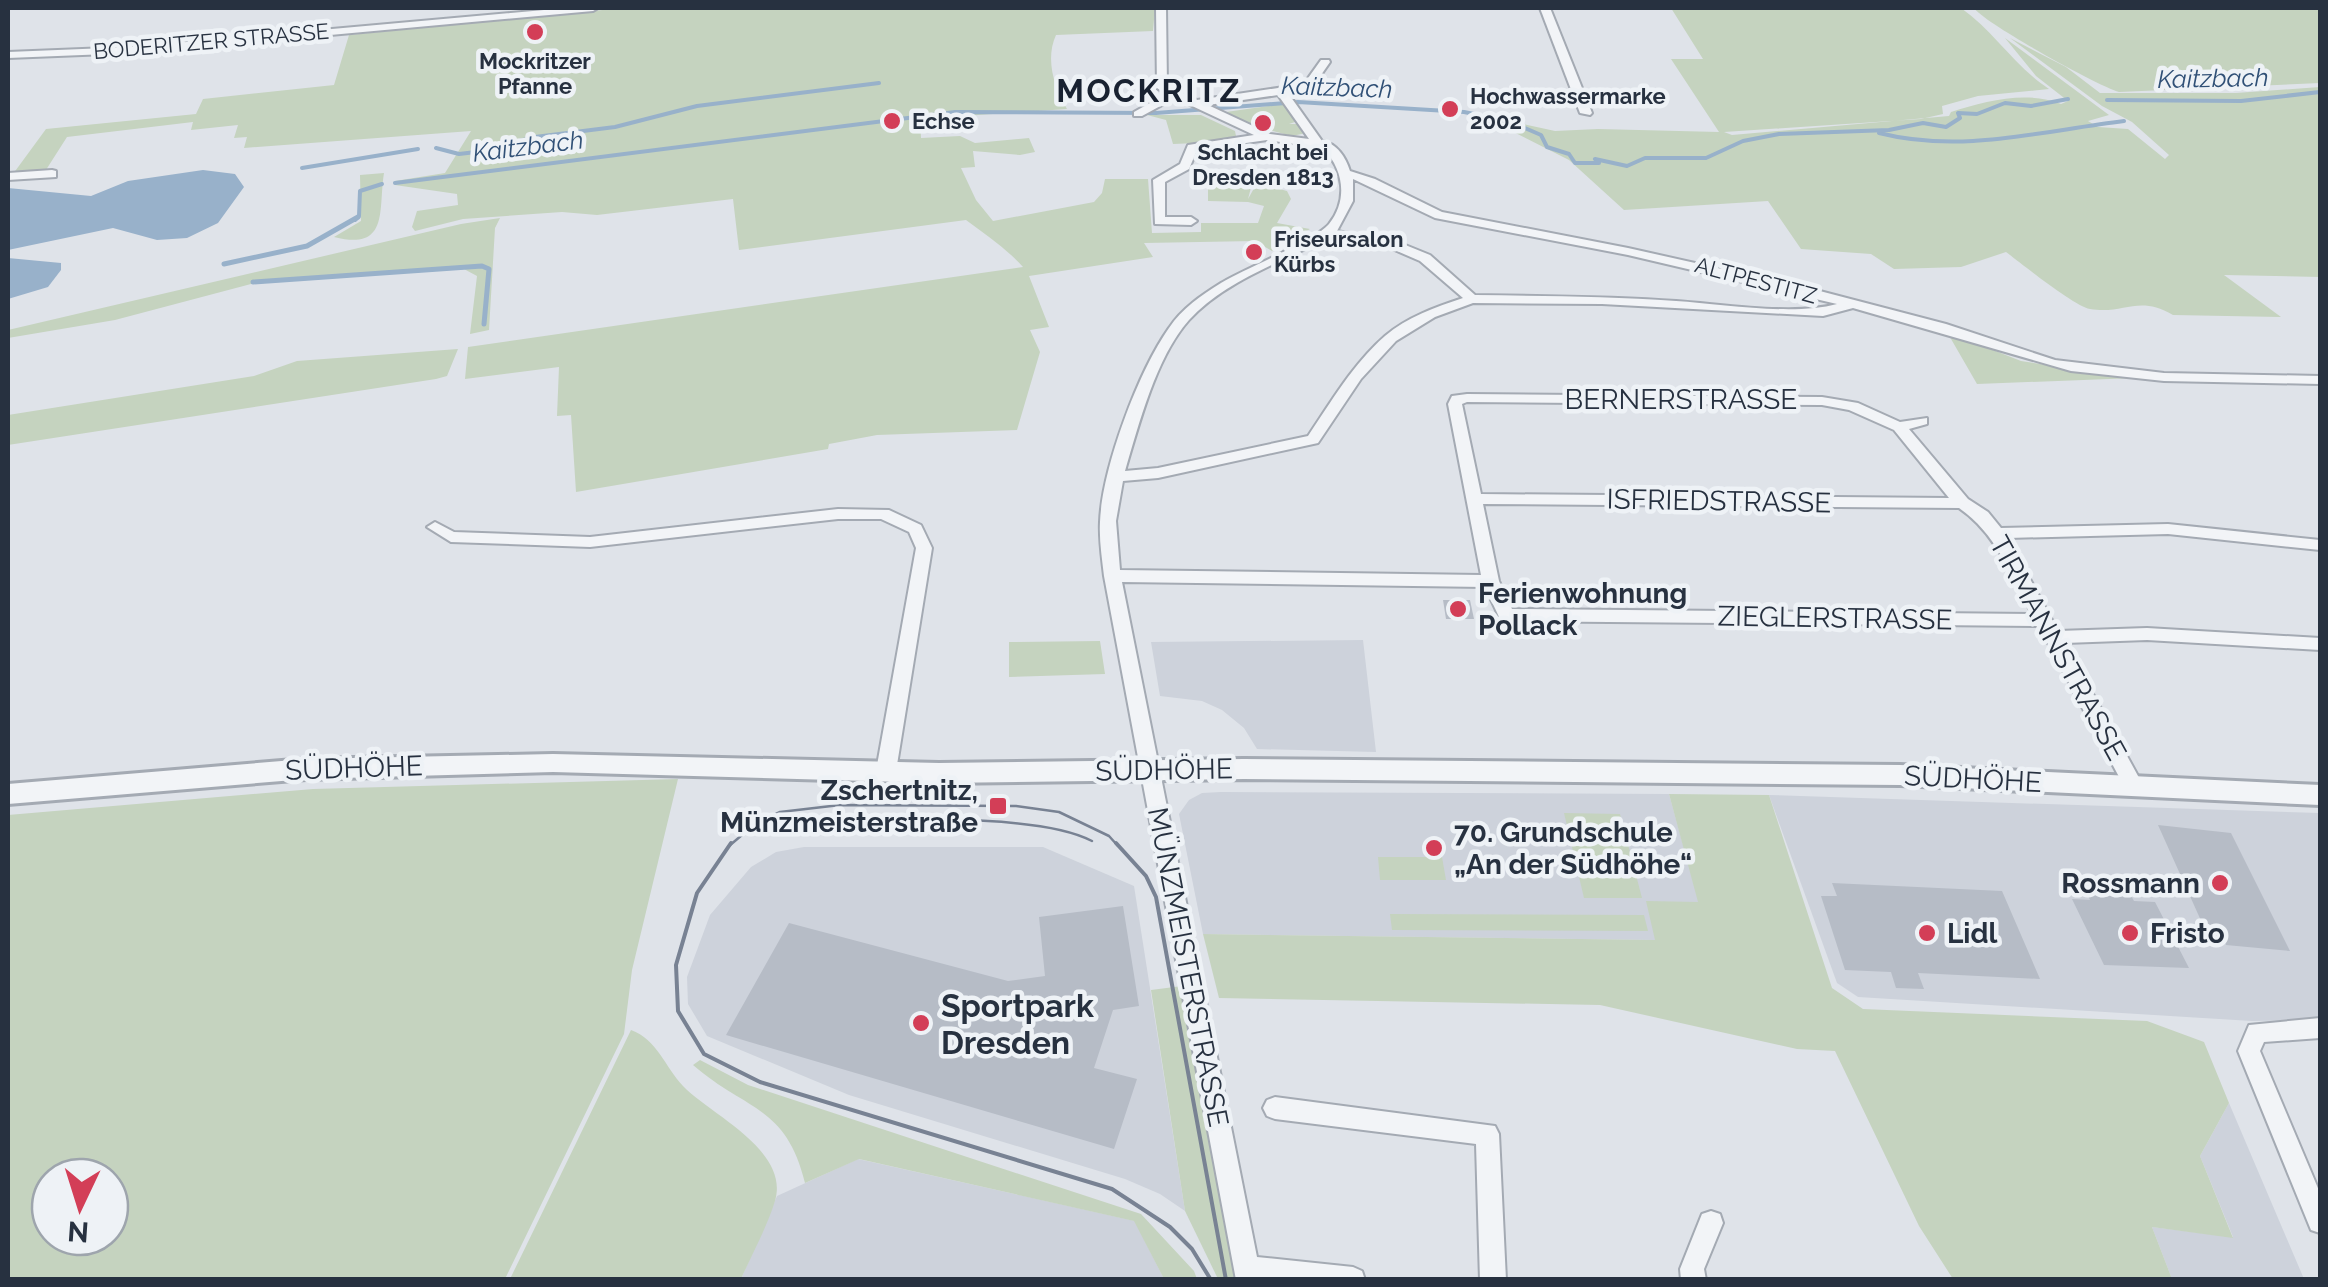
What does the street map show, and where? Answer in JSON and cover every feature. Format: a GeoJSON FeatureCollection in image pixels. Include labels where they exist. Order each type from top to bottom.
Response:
{"type":"FeatureCollection","features":[{"type":"Feature","properties":{"kind":"street","name":"BODERITZER STRASSE"},"geometry":{"type":"LineString","coordinates":[[8,56],[132,50],[511,12],[593,8]]}},
{"type":"Feature","properties":{"kind":"street"},"geometry":{"type":"LineString","coordinates":[[1161,8],[1162,88],[1267,137]]}},
{"type":"Feature","properties":{"kind":"street"},"geometry":{"type":"LineString","coordinates":[[1545,8],[1586,113]]}},
{"type":"Feature","properties":{"kind":"street"},"geometry":{"type":"LineString","coordinates":[[1205,109],[1285,99],[1310,83],[1324,62]]}},
{"type":"Feature","properties":{"kind":"street"},"geometry":{"type":"LineString","coordinates":[[1142,113],[1173,95]]}},
{"type":"Feature","properties":{"kind":"street"},"geometry":{"type":"LineString","coordinates":[[1285,99],[1318,142]]}},
{"type":"Feature","properties":{"kind":"street"},"geometry":{"type":"LineString","coordinates":[[1191,221],[1159,221],[1158,180],[1185,166],[1192,147],[1267,137],[1318,142],[1333,150],[1347,174],[1346,208],[1340,222],[1328,233]]}},
{"type":"Feature","properties":{"kind":"street"},"geometry":{"type":"LineString","coordinates":[[8,178],[52,174]]}},
{"type":"Feature","properties":{"kind":"street","name":"ALTPESTITZ"},"geometry":{"type":"LineString","coordinates":[[1347,174],[1439,215],[1652,254],[1946,328],[2040,360],[2168,378],[2320,380]]}},
{"type":"Feature","properties":{"kind":"street"},"geometry":{"type":"LineString","coordinates":[[1328,233],[1393,245],[1425,258],[1472,299]]}},
{"type":"Feature","properties":{"kind":"street","name":"MÜNZMEISTERSTRASSE"},"geometry":{"type":"LineString","coordinates":[[1328,233],[1227,284],[1184,316],[1165,341],[1118,476],[1108,518],[1112,576],[1248,1274],[1352,1280]]}},
{"type":"Feature","properties":{"kind":"street"},"geometry":{"type":"LineString","coordinates":[[1118,476],[1158,473],[1313,440],[1356,376],[1391,338],[1430,314],[1472,299],[1602,300],[1768,312],[1823,312],[1848,305]]}},
{"type":"Feature","properties":{"kind":"street","name":"BERNERSTRASSE"},"geometry":{"type":"LineString","coordinates":[[1476,499],[1454,404],[1457,399],[1822,400],[1853,406],[1899,427]]}},
{"type":"Feature","properties":{"kind":"street"},"geometry":{"type":"LineString","coordinates":[[1899,427],[1922,421]]}},
{"type":"Feature","properties":{"kind":"street","name":"TIRMANNSTRASSE"},"geometry":{"type":"LineString","coordinates":[[1899,427],[1962,504],[1982,516],[1997,533],[2133,785]]}},
{"type":"Feature","properties":{"kind":"street"},"geometry":{"type":"LineString","coordinates":[[1112,576],[1491,581],[1476,499]]}},
{"type":"Feature","properties":{"kind":"street","name":"ISFRIEDSTRASSE"},"geometry":{"type":"LineString","coordinates":[[1476,499],[1962,504]]}},
{"type":"Feature","properties":{"kind":"street"},"geometry":{"type":"LineString","coordinates":[[436,526],[451,537],[590,542],[827,516],[883,514],[914,530],[924,548],[886,771]]}},
{"type":"Feature","properties":{"kind":"street"},"geometry":{"type":"LineString","coordinates":[[1997,533],[2168,530],[2320,545]]}},
{"type":"Feature","properties":{"kind":"street","name":"ZIEGLERSTRASSE"},"geometry":{"type":"LineString","coordinates":[[1491,581],[1506,616],[2046,629]]}},
{"type":"Feature","properties":{"kind":"street"},"geometry":{"type":"LineString","coordinates":[[2046,629],[2320,644]]}},
{"type":"Feature","properties":{"kind":"street","name":"SÜDHÖHE"},"geometry":{"type":"LineString","coordinates":[[8,794],[176,777],[415,764],[698,764],[886,771],[1934,776],[2320,795]]}},
{"type":"Feature","properties":{"kind":"street"},"geometry":{"type":"LineString","coordinates":[[2320,1028],[2257,1032],[2249,1051],[2320,1221]]}},
{"type":"Feature","properties":{"kind":"street"},"geometry":{"type":"LineString","coordinates":[[1275,1108],[1487,1134],[1493,1280]]}},
{"type":"Feature","properties":{"kind":"street"},"geometry":{"type":"LineString","coordinates":[[1694,1280],[1692,1269],[1711,1223]]}},
{"type":"Feature","properties":{"kind":"shaded area"},"geometry":{"type":"Polygon","coordinates":[[[1363,640],[1376,752],[1257,749],[1244,728],[1222,710],[1202,701],[1160,696],[1151,642],[1363,640]]]}},
{"type":"Feature","properties":{"kind":"shaded area","name":"70. Grundschule „An der Südhöhe“"},"geometry":{"type":"Polygon","coordinates":[[[1202,793],[1669,794],[1699,902],[1655,940],[1203,934],[1179,814],[1189,800],[1202,793]]]}},
{"type":"Feature","properties":{"kind":"shaded area"},"geometry":{"type":"Polygon","coordinates":[[[1769,795],[2320,813],[2320,1020],[2252,1021],[1858,997],[1837,983],[1769,795]]]}},
{"type":"Feature","properties":{"kind":"shaded area"},"geometry":{"type":"Polygon","coordinates":[[[804,847],[1043,847],[1134,886],[1185,1211],[1160,1194],[1125,1179],[849,1095],[707,1036],[688,1004],[687,977],[710,915],[751,867],[776,852],[804,847]]]}},
{"type":"Feature","properties":{"kind":"shaded area"},"geometry":{"type":"Polygon","coordinates":[[[2229,1103],[2304,1279],[2172,1279],[2152,1227],[2233,1237],[2200,1156],[2229,1103]]]}},
{"type":"Feature","properties":{"kind":"shaded area"},"geometry":{"type":"Polygon","coordinates":[[[858,1159],[1135,1221],[1164,1279],[741,1279],[777,1196],[858,1159]]]}},
{"type":"Feature","properties":{"kind":"green space"},"geometry":{"type":"Polygon","coordinates":[[[623,8],[1155,8],[1153,31],[1056,35],[1051,54],[1053,73],[1067,109],[920,119],[921,138],[960,136],[975,143],[1029,138],[1035,152],[1020,155],[973,151],[975,167],[961,168],[976,200],[993,221],[1094,202],[1102,193],[1105,179],[1148,179],[1152,233],[1201,232],[1201,223],[1258,223],[1264,206],[1208,201],[1208,176],[1253,180],[1248,199],[1257,183],[1287,191],[1291,199],[1277,223],[1310,229],[1272,251],[1255,241],[1144,243],[1153,257],[1029,276],[1049,327],[1030,330],[1040,352],[1017,430],[877,435],[829,444],[828,449],[576,492],[571,415],[557,416],[559,367],[465,379],[468,347],[1023,267],[966,220],[739,250],[733,199],[597,215],[562,212],[463,219],[415,231],[412,227],[417,211],[458,205],[457,194],[395,185],[395,181],[445,173],[471,131],[244,148],[247,137],[234,138],[238,125],[191,130],[193,122],[67,137],[44,173],[13,174],[46,129],[196,114],[203,99],[334,85],[349,35],[623,8]]]}},
{"type":"Feature","properties":{"kind":"green space"},"geometry":{"type":"Polygon","coordinates":[[[1671,8],[1961,8],[2049,89],[1978,96],[1942,106],[1943,114],[1925,118],[1949,116],[1964,108],[2006,99],[2034,98],[2061,104],[2068,101],[2036,76],[2005,38],[2109,115],[2088,121],[2098,127],[2128,129],[2165,159],[2169,155],[2132,122],[2102,106],[2010,38],[2066,67],[2100,93],[2236,93],[2320,87],[2320,277],[2224,275],[2281,317],[2173,315],[2140,305],[2090,309],[2061,293],[2006,252],[1961,267],[1894,269],[1871,254],[1801,249],[1768,201],[1624,210],[1569,160],[1498,124],[1509,121],[1555,131],[1719,132],[1671,59],[1703,59],[1671,8]],[[1896,121],[1724,132],[1732,135],[1896,121]]]}},
{"type":"Feature","properties":{"kind":"green space"},"geometry":{"type":"Polygon","coordinates":[[[1974,8],[2320,8],[2320,83],[2119,92],[2042,53],[1974,8]]]}},
{"type":"Feature","properties":{"kind":"green space"},"geometry":{"type":"Polygon","coordinates":[[[1283,104],[1298,121],[1289,124],[1299,124],[1306,133],[1292,136],[1262,128],[1267,122],[1254,125],[1226,112],[1283,104]]]}},
{"type":"Feature","properties":{"kind":"green space"},"geometry":{"type":"Polygon","coordinates":[[[1147,115],[1201,115],[1235,131],[1236,136],[1221,142],[1173,144],[1166,120],[1147,115]]]}},
{"type":"Feature","properties":{"kind":"green space"},"geometry":{"type":"Polygon","coordinates":[[[384,173],[378,224],[373,233],[352,240],[334,237],[361,221],[360,175],[384,173]]]}},
{"type":"Feature","properties":{"kind":"green space"},"geometry":{"type":"Polygon","coordinates":[[[500,218],[495,228],[489,330],[470,334],[477,276],[464,269],[251,284],[115,320],[8,338],[8,330],[500,218]]]}},
{"type":"Feature","properties":{"kind":"green space"},"geometry":{"type":"Polygon","coordinates":[[[1947,332],[2021,361],[2135,378],[1977,384],[1947,332]]]}},
{"type":"Feature","properties":{"kind":"green space"},"geometry":{"type":"Polygon","coordinates":[[[458,349],[447,376],[436,379],[8,445],[8,415],[254,376],[297,361],[458,349]]]}},
{"type":"Feature","properties":{"kind":"green space"},"geometry":{"type":"Polygon","coordinates":[[[1100,641],[1105,674],[1009,677],[1009,642],[1100,641]]]}},
{"type":"Feature","properties":{"kind":"green space"},"geometry":{"type":"Polygon","coordinates":[[[678,779],[632,970],[624,1034],[505,1279],[8,1279],[8,815],[313,789],[678,779]]]}},
{"type":"Feature","properties":{"kind":"green space"},"geometry":{"type":"Polygon","coordinates":[[[1669,794],[1769,795],[1832,988],[1863,1009],[2147,1021],[2204,1042],[2229,1103],[2200,1156],[2233,1238],[2152,1227],[2172,1279],[1953,1279],[1919,1226],[1835,1051],[1797,1049],[1600,1005],[1219,998],[1203,934],[1655,940],[1646,901],[1698,902],[1669,794]]]}},
{"type":"Feature","properties":{"kind":"green space"},"geometry":{"type":"Polygon","coordinates":[[[1564,813],[1620,814],[1642,898],[1584,898],[1564,813]]]}},
{"type":"Feature","properties":{"kind":"green space"},"geometry":{"type":"Polygon","coordinates":[[[1378,857],[1442,857],[1446,880],[1380,880],[1378,857]]]}},
{"type":"Feature","properties":{"kind":"green space"},"geometry":{"type":"Polygon","coordinates":[[[1390,914],[1644,915],[1648,931],[1392,930],[1390,914]]]}},
{"type":"Feature","properties":{"kind":"green space"},"geometry":{"type":"Polygon","coordinates":[[[1182,986],[1236,1279],[1218,1279],[1185,1211],[1151,990],[1182,986]]]}},
{"type":"Feature","properties":{"kind":"green space"},"geometry":{"type":"Polygon","coordinates":[[[631,1030],[648,1040],[683,1086],[745,1135],[771,1166],[777,1183],[775,1201],[741,1279],[510,1279],[631,1030]]]}},
{"type":"Feature","properties":{"kind":"green space"},"geometry":{"type":"Polygon","coordinates":[[[700,1060],[748,1085],[1141,1214],[1197,1279],[1164,1279],[1134,1221],[859,1159],[805,1183],[787,1138],[762,1112],[693,1065],[700,1060]]]}},
{"type":"Feature","properties":{"kind":"water"},"geometry":{"type":"Polygon","coordinates":[[[203,170],[235,174],[244,187],[218,223],[187,238],[157,240],[113,228],[8,250],[8,188],[91,196],[128,181],[203,170]]]}},
{"type":"Feature","properties":{"kind":"water"},"geometry":{"type":"Polygon","coordinates":[[[8,258],[61,263],[61,270],[48,287],[8,299],[8,258]]]}},
{"type":"Feature","properties":{"kind":"building","name":"Ferienwohnung Pollack"},"geometry":{"type":"Polygon","coordinates":[[[1443,600],[1470,600],[1474,619],[1446,619],[1443,600]]]}},
{"type":"Feature","properties":{"kind":"building","name":"Rossmann"},"geometry":{"type":"Polygon","coordinates":[[[2158,825],[2231,833],[2290,951],[2226,945],[2222,935],[2207,934],[2158,825]]]}},
{"type":"Feature","properties":{"kind":"building","name":"Lidl"},"geometry":{"type":"Polygon","coordinates":[[[1832,883],[2002,891],[2040,979],[1918,973],[1924,989],[1896,988],[1891,972],[1845,970],[1821,896],[1837,896],[1832,883]]]}},
{"type":"Feature","properties":{"kind":"building","name":"Fristo"},"geometry":{"type":"Polygon","coordinates":[[[2086,891],[2129,892],[2134,901],[2155,902],[2189,968],[2104,965],[2072,899],[2090,900],[2086,891]]]}},
{"type":"Feature","properties":{"kind":"building","name":"Sportpark Dresden"},"geometry":{"type":"Polygon","coordinates":[[[1123,906],[1139,1006],[1113,1010],[1094,1068],[1137,1079],[1114,1149],[726,1035],[789,923],[1008,981],[1045,976],[1039,917],[1123,906]]]}},
{"type":"Feature","properties":{"kind":"waterway"},"geometry":{"type":"LineString","coordinates":[[436,148],[459,154],[476,152],[535,137],[615,127],[697,106],[879,83]]}},
{"type":"Feature","properties":{"kind":"waterway","name":"Kaitzbach"},"geometry":{"type":"LineString","coordinates":[[2107,100],[2241,101],[2320,92]]}},
{"type":"Feature","properties":{"kind":"waterway","name":"Kaitzbach"},"geometry":{"type":"LineString","coordinates":[[395,183],[955,112],[1156,113],[1298,102],[1464,112],[1509,121],[1541,135],[1547,147],[1569,154],[1575,163],[1599,163],[1595,159],[1627,166],[1645,158],[1706,158],[1743,141],[1779,134],[1889,130],[1923,123],[1946,127],[1960,118],[1958,113],[1977,114],[2005,103],[2031,106],[2068,99]]}},
{"type":"Feature","properties":{"kind":"waterway"},"geometry":{"type":"LineString","coordinates":[[1879,133],[1910,139],[1971,141],[2124,121]]}},
{"type":"Feature","properties":{"kind":"waterway"},"geometry":{"type":"LineString","coordinates":[[302,168],[418,149]]}},
{"type":"Feature","properties":{"kind":"waterway","name":"Kaitzbach"},"geometry":{"type":"LineString","coordinates":[[358,217],[360,191],[382,184]]}},
{"type":"Feature","properties":{"kind":"waterway","name":"Kaitzbach"},"geometry":{"type":"LineString","coordinates":[[224,264],[307,246],[358,217]]}},
{"type":"Feature","properties":{"kind":"waterway","name":"Kaitzbach"},"geometry":{"type":"LineString","coordinates":[[355,220],[358,217]]}},
{"type":"Feature","properties":{"kind":"waterway"},"geometry":{"type":"LineString","coordinates":[[253,282],[482,266],[489,269],[484,324]]}},
{"type":"Feature","properties":{"kind":"tram line"},"geometry":{"type":"LineString","coordinates":[[729,846],[755,824],[780,812],[840,805],[1016,806],[1059,812],[1109,836],[1118,846]]}},
{"type":"Feature","properties":{"kind":"tram line"},"geometry":{"type":"LineString","coordinates":[[800,822],[993,821],[1065,831],[1092,841]]}},
{"type":"Feature","properties":{"kind":"tram line"},"geometry":{"type":"LineString","coordinates":[[731,843],[697,893],[676,965],[678,1011],[704,1054],[760,1082],[1112,1189],[1170,1227],[1192,1249],[1211,1280]]}},
{"type":"Feature","properties":{"kind":"tram line"},"geometry":{"type":"LineString","coordinates":[[1116,843],[1146,876],[1156,897],[1226,1280]]}},
{"type":"Feature","properties":{"kind":"place","name":"Mockritzer Pfanne"},"geometry":{"type":"Point","coordinates":[535,32]}},
{"type":"Feature","properties":{"kind":"place","name":"Hochwassermarke 2002"},"geometry":{"type":"Point","coordinates":[1450,109]}},
{"type":"Feature","properties":{"kind":"place","name":"Echse"},"geometry":{"type":"Point","coordinates":[892,121]}},
{"type":"Feature","properties":{"kind":"place","name":"Schlacht bei Dresden 1813"},"geometry":{"type":"Point","coordinates":[1263,123]}},
{"type":"Feature","properties":{"kind":"place","name":"Friseursalon Kürbs"},"geometry":{"type":"Point","coordinates":[1254,252]}},
{"type":"Feature","properties":{"kind":"place","name":"Ferienwohnung Pollack"},"geometry":{"type":"Point","coordinates":[1458,609]}},
{"type":"Feature","properties":{"kind":"place","name":"Zschertnitz, Münzmeisterstraße"},"geometry":{"type":"Point","coordinates":[998,806]}},
{"type":"Feature","properties":{"kind":"place","name":"70. Grundschule „An der Südhöhe“"},"geometry":{"type":"Point","coordinates":[1434,848]}},
{"type":"Feature","properties":{"kind":"place","name":"Rossmann"},"geometry":{"type":"Point","coordinates":[2220,883]}},
{"type":"Feature","properties":{"kind":"place","name":"Lidl"},"geometry":{"type":"Point","coordinates":[1927,933]}},
{"type":"Feature","properties":{"kind":"place","name":"Fristo"},"geometry":{"type":"Point","coordinates":[2130,933]}},
{"type":"Feature","properties":{"kind":"place","name":"Sportpark Dresden"},"geometry":{"type":"Point","coordinates":[921,1023]}},
{"type":"Feature","properties":{"kind":"district","name":"MOCKRITZ"},"geometry":{"type":"Point","coordinates":[1149,90]}}]}
